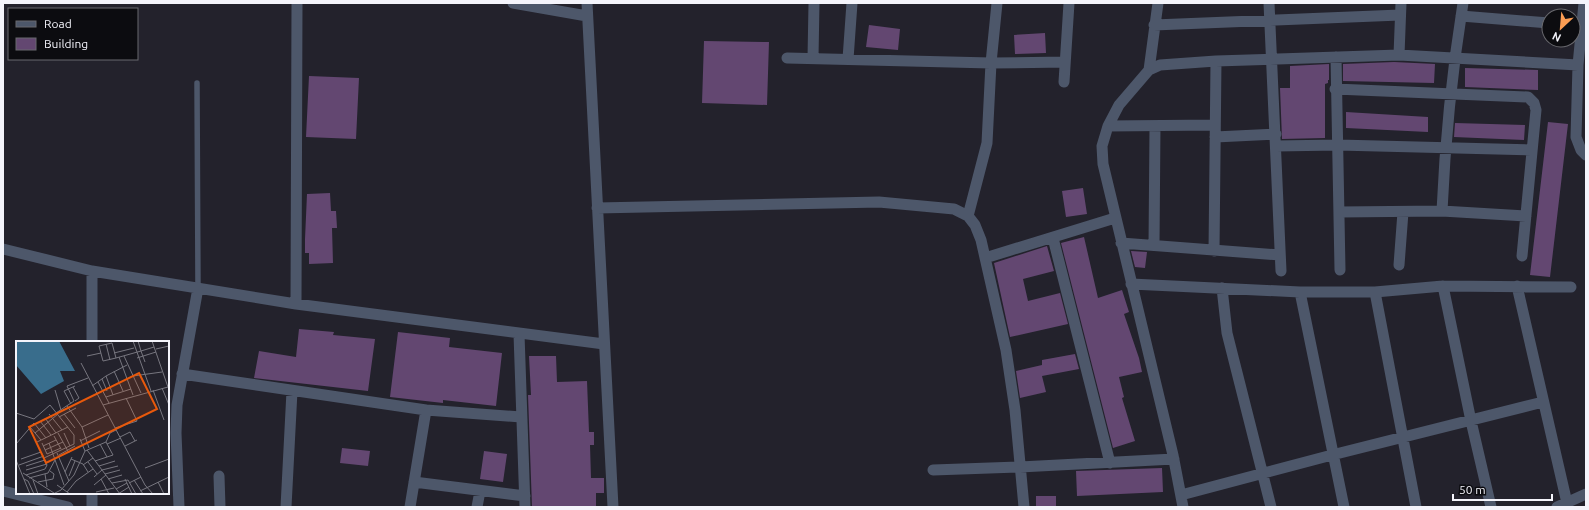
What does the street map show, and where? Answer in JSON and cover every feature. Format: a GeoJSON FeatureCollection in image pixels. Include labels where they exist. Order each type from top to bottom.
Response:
{"type":"FeatureCollection","features":[{"type":"Feature","properties":{"kind":"street"},"geometry":{"type":"LineString","coordinates":[[296,304],[297,3]]}},
{"type":"Feature","properties":{"kind":"street"},"geometry":{"type":"LineString","coordinates":[[514,3],[587,16]]}},
{"type":"Feature","properties":{"kind":"street"},"geometry":{"type":"LineString","coordinates":[[587,3],[613,507]]}},
{"type":"Feature","properties":{"kind":"street"},"geometry":{"type":"LineString","coordinates":[[813,58],[814,3]]}},
{"type":"Feature","properties":{"kind":"street"},"geometry":{"type":"LineString","coordinates":[[848,59],[852,3]]}},
{"type":"Feature","properties":{"kind":"street"},"geometry":{"type":"LineString","coordinates":[[968,216],[987,142],[996,3]]}},
{"type":"Feature","properties":{"kind":"street"},"geometry":{"type":"LineString","coordinates":[[1064,82],[1069,3]]}},
{"type":"Feature","properties":{"kind":"street"},"geometry":{"type":"LineString","coordinates":[[1149,70],[1158,3]]}},
{"type":"Feature","properties":{"kind":"street"},"geometry":{"type":"LineString","coordinates":[[1269,3],[1281,271]]}},
{"type":"Feature","properties":{"kind":"street"},"geometry":{"type":"LineString","coordinates":[[1398,55],[1401,3]]}},
{"type":"Feature","properties":{"kind":"street"},"geometry":{"type":"LineString","coordinates":[[1442,211],[1445,148],[1463,3]]}},
{"type":"Feature","properties":{"kind":"street"},"geometry":{"type":"LineString","coordinates":[[1581,13],[1584,3]]}},
{"type":"Feature","properties":{"kind":"street"},"geometry":{"type":"LineString","coordinates":[[1154,24],[1400,15]]}},
{"type":"Feature","properties":{"kind":"street"},"geometry":{"type":"LineString","coordinates":[[1461,16],[1541,22]]}},
{"type":"Feature","properties":{"kind":"street"},"geometry":{"type":"LineString","coordinates":[[1583,43],[1578,65],[1582,93],[1576,138],[1581,150],[1586,155]]}},
{"type":"Feature","properties":{"kind":"street"},"geometry":{"type":"LineString","coordinates":[[1183,507],[1174,459],[1103,164],[1102,146],[1108,126],[1119,105],[1149,70],[1160,65],[1216,60],[1272,60],[1398,55],[1578,65]]}},
{"type":"Feature","properties":{"kind":"street"},"geometry":{"type":"LineString","coordinates":[[1336,57],[1335,89],[1338,145],[1340,270]]}},
{"type":"Feature","properties":{"kind":"street"},"geometry":{"type":"LineString","coordinates":[[786,58],[1065,62]]}},
{"type":"Feature","properties":{"kind":"street"},"geometry":{"type":"LineString","coordinates":[[1214,251],[1216,60]]}},
{"type":"Feature","properties":{"kind":"street"},"geometry":{"type":"LineString","coordinates":[[1335,89],[1528,97],[1534,103],[1536,110],[1522,256]]}},
{"type":"Feature","properties":{"kind":"street"},"geometry":{"type":"LineString","coordinates":[[1108,126],[1215,125]]}},
{"type":"Feature","properties":{"kind":"street"},"geometry":{"type":"LineString","coordinates":[[1154,245],[1155,126]]}},
{"type":"Feature","properties":{"kind":"street"},"geometry":{"type":"LineString","coordinates":[[1215,137],[1276,134]]}},
{"type":"Feature","properties":{"kind":"street"},"geometry":{"type":"LineString","coordinates":[[1276,146],[1338,145],[1531,150]]}},
{"type":"Feature","properties":{"kind":"street"},"geometry":{"type":"LineString","coordinates":[[597,208],[879,202],[954,209],[968,216],[975,225],[985,258],[1006,350],[1015,410],[1024,507]]}},
{"type":"Feature","properties":{"kind":"street"},"geometry":{"type":"LineString","coordinates":[[1339,212],[1442,211],[1526,216]]}},
{"type":"Feature","properties":{"kind":"street"},"geometry":{"type":"LineString","coordinates":[[1399,265],[1403,212]]}},
{"type":"Feature","properties":{"kind":"street"},"geometry":{"type":"LineString","coordinates":[[985,258],[1115,218]]}},
{"type":"Feature","properties":{"kind":"street"},"geometry":{"type":"LineString","coordinates":[[1053,238],[1110,463]]}},
{"type":"Feature","properties":{"kind":"street"},"geometry":{"type":"LineString","coordinates":[[1121,243],[1280,255]]}},
{"type":"Feature","properties":{"kind":"street"},"geometry":{"type":"LineString","coordinates":[[3,249],[92,271],[296,304],[604,344]]}},
{"type":"Feature","properties":{"kind":"street"},"geometry":{"type":"LineString","coordinates":[[92,271],[92,341]]}},
{"type":"Feature","properties":{"kind":"street"},"geometry":{"type":"LineString","coordinates":[[1131,284],[1300,292],[1375,292],[1443,286],[1571,287]]}},
{"type":"Feature","properties":{"kind":"street"},"geometry":{"type":"LineString","coordinates":[[1443,286],[1471,421],[1491,507]]}},
{"type":"Feature","properties":{"kind":"street"},"geometry":{"type":"LineString","coordinates":[[1517,286],[1543,402],[1562,505],[1586,494]]}},
{"type":"Feature","properties":{"kind":"street"},"geometry":{"type":"LineString","coordinates":[[179,507],[176,433],[177,405],[198,288]]}},
{"type":"Feature","properties":{"kind":"street"},"geometry":{"type":"LineString","coordinates":[[1222,288],[1227,333],[1264,473],[1271,507]]}},
{"type":"Feature","properties":{"kind":"street"},"geometry":{"type":"LineString","coordinates":[[1300,292],[1332,455],[1344,507]]}},
{"type":"Feature","properties":{"kind":"street"},"geometry":{"type":"LineString","coordinates":[[1375,292],[1416,507]]}},
{"type":"Feature","properties":{"kind":"street"},"geometry":{"type":"LineString","coordinates":[[414,482],[480,491],[525,502],[519,334]]}},
{"type":"Feature","properties":{"kind":"street"},"geometry":{"type":"LineString","coordinates":[[182,374],[426,410],[521,417]]}},
{"type":"Feature","properties":{"kind":"street"},"geometry":{"type":"LineString","coordinates":[[286,507],[292,391]]}},
{"type":"Feature","properties":{"kind":"street"},"geometry":{"type":"LineString","coordinates":[[1181,495],[1543,402]]}},
{"type":"Feature","properties":{"kind":"street"},"geometry":{"type":"LineString","coordinates":[[410,507],[426,410]]}},
{"type":"Feature","properties":{"kind":"street"},"geometry":{"type":"LineString","coordinates":[[933,470],[1174,459]]}},
{"type":"Feature","properties":{"kind":"street"},"geometry":{"type":"LineString","coordinates":[[219,476],[220,507]]}},
{"type":"Feature","properties":{"kind":"street"},"geometry":{"type":"LineString","coordinates":[[3,491],[68,507]]}},
{"type":"Feature","properties":{"kind":"street"},"geometry":{"type":"LineString","coordinates":[[477,507],[480,491]]}},
{"type":"Feature","properties":{"kind":"street"},"geometry":{"type":"LineString","coordinates":[[92,494],[92,507]]}},
{"type":"Feature","properties":{"kind":"lane"},"geometry":{"type":"LineString","coordinates":[[197,83],[198,288]]}},
{"type":"Feature","properties":{"kind":"building"},"geometry":{"type":"Polygon","coordinates":[[[869,25],[900,29],[898,50],[866,47],[869,25]]]}},
{"type":"Feature","properties":{"kind":"building"},"geometry":{"type":"Polygon","coordinates":[[[1045,33],[1046,53],[1015,54],[1014,35],[1045,33]]]}},
{"type":"Feature","properties":{"kind":"building"},"geometry":{"type":"Polygon","coordinates":[[[704,41],[769,42],[767,105],[702,103],[704,41]]]}},
{"type":"Feature","properties":{"kind":"building"},"geometry":{"type":"Polygon","coordinates":[[[1394,62],[1435,64],[1434,83],[1343,81],[1343,64],[1394,62]]]}},
{"type":"Feature","properties":{"kind":"building"},"geometry":{"type":"Polygon","coordinates":[[[1329,64],[1329,80],[1328,83],[1325,84],[1325,138],[1282,139],[1280,88],[1290,88],[1290,66],[1329,64]]]}},
{"type":"Feature","properties":{"kind":"building"},"geometry":{"type":"Polygon","coordinates":[[[1465,68],[1538,70],[1538,90],[1465,87],[1465,68]]]}},
{"type":"Feature","properties":{"kind":"building"},"geometry":{"type":"Polygon","coordinates":[[[309,76],[359,78],[356,139],[306,137],[309,76]]]}},
{"type":"Feature","properties":{"kind":"building"},"geometry":{"type":"Polygon","coordinates":[[[1346,112],[1428,117],[1428,132],[1346,128],[1346,112]]]}},
{"type":"Feature","properties":{"kind":"building"},"geometry":{"type":"Polygon","coordinates":[[[1548,122],[1568,124],[1550,277],[1530,275],[1548,122]]]}},
{"type":"Feature","properties":{"kind":"building"},"geometry":{"type":"Polygon","coordinates":[[[1455,123],[1525,125],[1524,140],[1454,137],[1455,123]]]}},
{"type":"Feature","properties":{"kind":"building"},"geometry":{"type":"Polygon","coordinates":[[[1083,188],[1087,214],[1066,217],[1062,191],[1083,188]]]}},
{"type":"Feature","properties":{"kind":"building"},"geometry":{"type":"Polygon","coordinates":[[[330,193],[331,211],[336,211],[337,228],[332,228],[333,263],[309,264],[309,253],[305,253],[307,194],[330,193]]]}},
{"type":"Feature","properties":{"kind":"building"},"geometry":{"type":"Polygon","coordinates":[[[1084,237],[1098,298],[1122,290],[1129,312],[1124,314],[1139,358],[1142,372],[1119,377],[1124,397],[1122,398],[1135,441],[1113,448],[1061,243],[1084,237]]]}},
{"type":"Feature","properties":{"kind":"building"},"geometry":{"type":"Polygon","coordinates":[[[1047,246],[1054,271],[1023,279],[1028,301],[1060,293],[1068,324],[1010,337],[994,263],[1047,246]]]}},
{"type":"Feature","properties":{"kind":"building"},"geometry":{"type":"Polygon","coordinates":[[[1131,251],[1147,252],[1145,268],[1135,267],[1131,251]]]}},
{"type":"Feature","properties":{"kind":"building"},"geometry":{"type":"Polygon","coordinates":[[[299,329],[334,332],[333,335],[375,339],[368,391],[254,378],[259,351],[296,357],[299,329]]]}},
{"type":"Feature","properties":{"kind":"building"},"geometry":{"type":"Polygon","coordinates":[[[398,332],[450,338],[449,347],[502,353],[496,406],[443,400],[443,403],[390,397],[398,332]]]}},
{"type":"Feature","properties":{"kind":"building"},"geometry":{"type":"Polygon","coordinates":[[[1075,354],[1079,369],[1042,376],[1046,392],[1020,398],[1016,371],[1042,365],[1042,360],[1075,354]]]}},
{"type":"Feature","properties":{"kind":"building"},"geometry":{"type":"Polygon","coordinates":[[[529,356],[556,356],[557,382],[587,381],[589,432],[594,432],[594,445],[590,445],[591,478],[604,478],[604,493],[596,493],[596,507],[532,507],[528,395],[531,395],[529,356]]]}},
{"type":"Feature","properties":{"kind":"building"},"geometry":{"type":"Polygon","coordinates":[[[342,448],[370,451],[368,466],[340,463],[342,448]]]}},
{"type":"Feature","properties":{"kind":"building"},"geometry":{"type":"Polygon","coordinates":[[[484,451],[507,454],[503,482],[480,479],[484,451]]]}},
{"type":"Feature","properties":{"kind":"building"},"geometry":{"type":"Polygon","coordinates":[[[1162,468],[1163,492],[1077,496],[1076,471],[1162,468]]]}},
{"type":"Feature","properties":{"kind":"building"},"geometry":{"type":"Polygon","coordinates":[[[1036,496],[1056,496],[1056,507],[1036,507],[1036,496]]]}}]}
